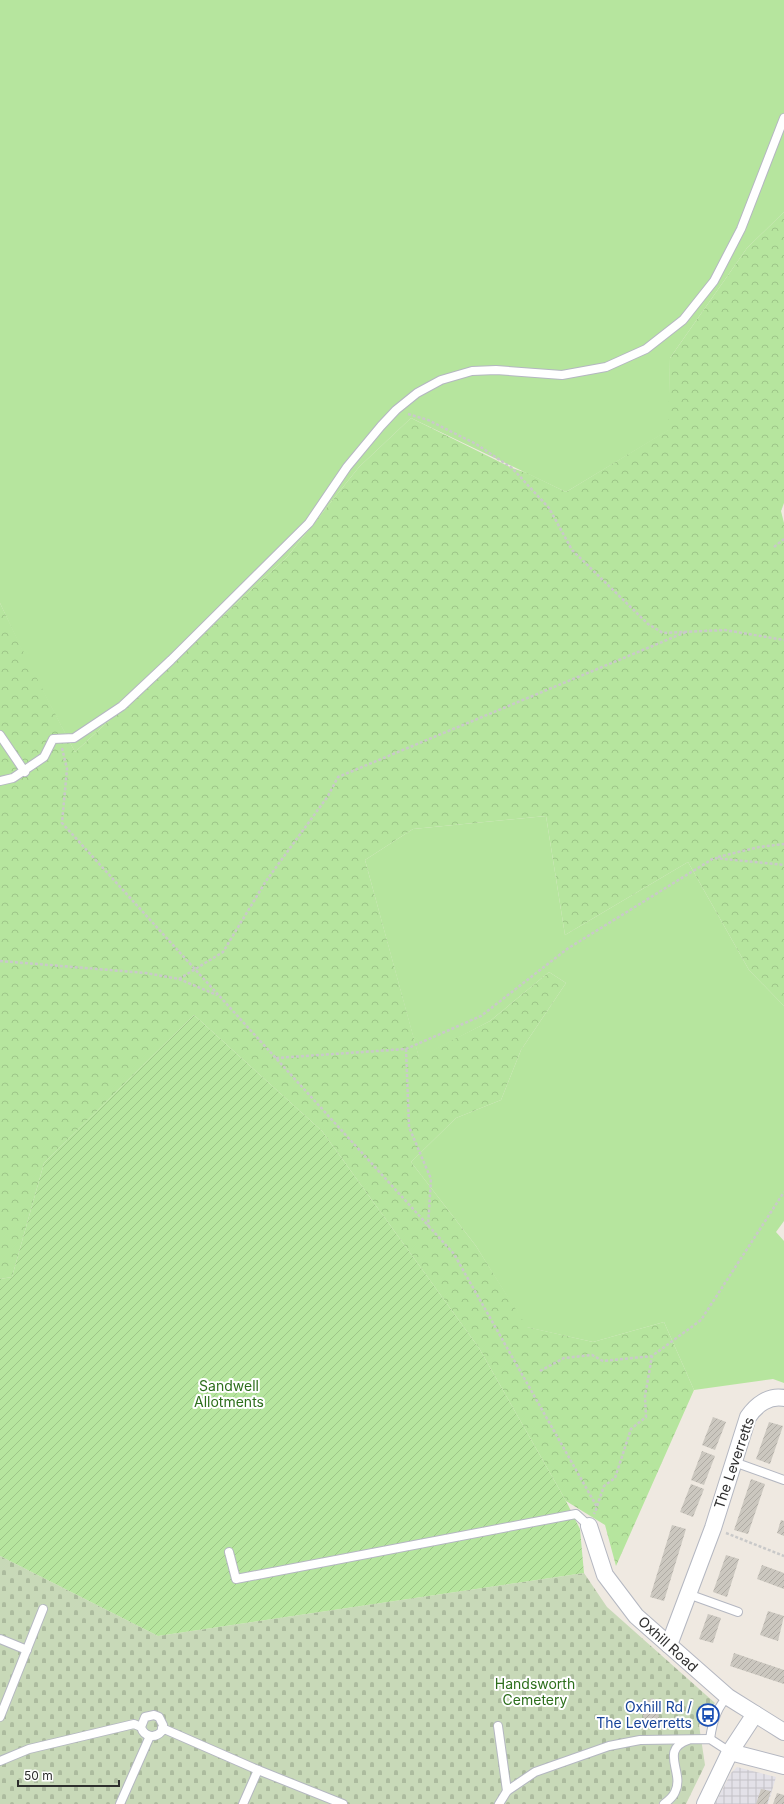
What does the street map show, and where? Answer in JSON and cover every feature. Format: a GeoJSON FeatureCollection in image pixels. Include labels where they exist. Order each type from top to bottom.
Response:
{"type":"FeatureCollection","features":[{"type":"Feature","properties":{"kind":"street","name":"The Leverretts"},"geometry":{"type":"LineString","coordinates":[[669,1645],[713,1528],[748,1417],[753,1409],[762,1402],[772,1398],[784,1398]]}},
{"type":"Feature","properties":{"kind":"street","name":"Oxhill Road"},"geometry":{"type":"LineString","coordinates":[[590,1526],[605,1575],[636,1616],[728,1697],[784,1732]]}},
{"type":"Feature","properties":{"kind":"street"},"geometry":{"type":"LineString","coordinates":[[705,1804],[730,1752],[755,1714]]}},
{"type":"Feature","properties":{"kind":"street"},"geometry":{"type":"LineString","coordinates":[[730,1752],[784,1766]]}},
{"type":"Feature","properties":{"kind":"lane"},"geometry":{"type":"LineString","coordinates":[[0,780],[12,778],[25,772],[44,757],[53,739],[74,738],[122,706],[171,660],[310,523],[347,467],[396,410],[418,393],[441,380],[472,371],[496,370],[562,375],[606,367],[646,349],[683,320],[714,281],[741,229],[784,118]]}},
{"type":"Feature","properties":{"kind":"lane"},"geometry":{"type":"LineString","coordinates":[[0,735],[25,772]]}},
{"type":"Feature","properties":{"kind":"lane"},"geometry":{"type":"LineString","coordinates":[[734,1462],[784,1480]]}},
{"type":"Feature","properties":{"kind":"lane"},"geometry":{"type":"LineString","coordinates":[[229,1552],[236,1579],[576,1514],[590,1526]]}},
{"type":"Feature","properties":{"kind":"lane"},"geometry":{"type":"LineString","coordinates":[[688,1594],[738,1612]]}},
{"type":"Feature","properties":{"kind":"lane"},"geometry":{"type":"LineString","coordinates":[[0,1717],[43,1609]]}},
{"type":"Feature","properties":{"kind":"lane"},"geometry":{"type":"LineString","coordinates":[[0,1639],[27,1650]]}},
{"type":"Feature","properties":{"kind":"lane"},"geometry":{"type":"LineString","coordinates":[[710,1739],[712,1724],[724,1701],[728,1697]]}},
{"type":"Feature","properties":{"kind":"lane"},"geometry":{"type":"LineString","coordinates":[[0,1761],[29,1749],[134,1724],[141,1727],[144,1733],[150,1736],[155,1736],[160,1734],[162,1720],[154,1715],[145,1717],[141,1727]]}},
{"type":"Feature","properties":{"kind":"lane"},"geometry":{"type":"LineString","coordinates":[[498,1726],[507,1791]]}},
{"type":"Feature","properties":{"kind":"lane"},"geometry":{"type":"LineString","coordinates":[[162,1728],[258,1770],[343,1804]]}},
{"type":"Feature","properties":{"kind":"lane"},"geometry":{"type":"LineString","coordinates":[[120,1804],[150,1736]]}},
{"type":"Feature","properties":{"kind":"lane"},"geometry":{"type":"LineString","coordinates":[[664,1804],[675,1793],[678,1782],[672,1760],[675,1750],[681,1742],[691,1739]]}},
{"type":"Feature","properties":{"kind":"lane"},"geometry":{"type":"LineString","coordinates":[[499,1804],[507,1791],[535,1772],[609,1746],[640,1740],[710,1739],[730,1752]]}},
{"type":"Feature","properties":{"kind":"lane"},"geometry":{"type":"LineString","coordinates":[[243,1804],[258,1770]]}},
{"type":"Feature","properties":{"kind":"path"},"geometry":{"type":"LineString","coordinates":[[396,410],[428,420],[476,444],[512,468],[550,508],[572,550],[648,624],[664,633],[725,630],[784,640]]}},
{"type":"Feature","properties":{"kind":"path"},"geometry":{"type":"LineString","coordinates":[[774,547],[784,539]]}},
{"type":"Feature","properties":{"kind":"path"},"geometry":{"type":"LineString","coordinates":[[179,980],[223,952],[266,881],[328,796],[338,777],[686,632]]}},
{"type":"Feature","properties":{"kind":"path"},"geometry":{"type":"LineString","coordinates":[[53,739],[63,750],[68,769],[62,823],[454,1254],[597,1507]]}},
{"type":"Feature","properties":{"kind":"path"},"geometry":{"type":"LineString","coordinates":[[276,1058],[406,1049],[481,1016],[567,949],[714,858],[759,847],[784,844]]}},
{"type":"Feature","properties":{"kind":"path"},"geometry":{"type":"LineString","coordinates":[[714,858],[784,865]]}},
{"type":"Feature","properties":{"kind":"path"},"geometry":{"type":"LineString","coordinates":[[0,961],[146,973],[179,980],[220,996]]}},
{"type":"Feature","properties":{"kind":"path"},"geometry":{"type":"LineString","coordinates":[[406,1049],[409,1127],[431,1179],[428,1226]]}},
{"type":"Feature","properties":{"kind":"path"},"geometry":{"type":"LineString","coordinates":[[540,1371],[564,1358],[592,1355],[603,1361],[652,1356],[700,1320],[784,1192]]}},
{"type":"Feature","properties":{"kind":"path"},"geometry":{"type":"LineString","coordinates":[[590,1526],[604,1486],[615,1478],[631,1429],[646,1418],[645,1396],[652,1356]]}},
{"type":"Feature","properties":{"kind":"path","name":"The Leverretts"},"geometry":{"type":"LineString","coordinates":[[713,1528],[784,1556]]}},
{"type":"Feature","properties":{"kind":"shaded area"},"geometry":{"type":"Polygon","coordinates":[[[737,1767],[776,1777],[768,1804],[715,1804],[731,1773],[737,1767]]]}},
{"type":"Feature","properties":{"kind":"green space"},"geometry":{"type":"Polygon","coordinates":[[[0,0],[784,0],[784,212],[747,248],[670,358],[669,430],[566,492],[411,418],[359,467],[287,557],[75,752],[28,663],[0,603],[0,0]]]}},
{"type":"Feature","properties":{"kind":"green space"},"geometry":{"type":"Polygon","coordinates":[[[784,212],[784,503],[781,511],[784,523],[784,1006],[749,970],[688,862],[565,935],[546,816],[413,829],[365,860],[419,1057],[490,1021],[549,972],[566,983],[521,1050],[501,1100],[456,1118],[411,1162],[476,1246],[527,1327],[593,1342],[664,1322],[694,1390],[616,1566],[605,1525],[566,1501],[479,1348],[322,1131],[194,1015],[44,1163],[12,1277],[0,1279],[0,603],[75,752],[287,557],[359,467],[411,418],[512,468],[527,473],[566,492],[668,430],[670,358],[747,248],[784,212]]]}},
{"type":"Feature","properties":{"kind":"green space"},"geometry":{"type":"Polygon","coordinates":[[[546,816],[565,935],[688,862],[749,970],[784,1006],[784,1221],[776,1232],[784,1241],[784,1383],[773,1379],[694,1390],[664,1322],[593,1342],[526,1327],[476,1246],[411,1162],[456,1118],[501,1100],[521,1050],[566,983],[549,972],[490,1021],[419,1058],[365,860],[413,829],[546,816]]]}},
{"type":"Feature","properties":{"kind":"green space","name":"Sandwell Allotments"},"geometry":{"type":"Polygon","coordinates":[[[194,1015],[322,1131],[479,1348],[566,1501],[580,1529],[584,1573],[158,1636],[0,1556],[0,1279],[12,1277],[44,1163],[194,1015]]]}},
{"type":"Feature","properties":{"kind":"green space","name":"Handsworth Cemetery"},"geometry":{"type":"Polygon","coordinates":[[[0,1556],[158,1636],[584,1573],[607,1607],[715,1703],[699,1725],[705,1765],[686,1804],[0,1804],[0,1556]]]}},
{"type":"Feature","properties":{"kind":"building"},"geometry":{"type":"Polygon","coordinates":[[[713,1417],[726,1422],[715,1450],[702,1445],[713,1417]]]}},
{"type":"Feature","properties":{"kind":"building"},"geometry":{"type":"Polygon","coordinates":[[[769,1422],[783,1426],[770,1464],[756,1459],[769,1422]]]}},
{"type":"Feature","properties":{"kind":"building"},"geometry":{"type":"Polygon","coordinates":[[[702,1451],[715,1456],[704,1485],[691,1480],[702,1451]]]}},
{"type":"Feature","properties":{"kind":"building"},"geometry":{"type":"Polygon","coordinates":[[[751,1479],[765,1484],[748,1534],[734,1530],[751,1479]]]}},
{"type":"Feature","properties":{"kind":"building"},"geometry":{"type":"Polygon","coordinates":[[[691,1484],[704,1489],[693,1517],[680,1512],[691,1484]]]}},
{"type":"Feature","properties":{"kind":"building"},"geometry":{"type":"Polygon","coordinates":[[[781,1520],[784,1521],[784,1536],[777,1533],[781,1520]]]}},
{"type":"Feature","properties":{"kind":"building"},"geometry":{"type":"Polygon","coordinates":[[[672,1525],[686,1529],[664,1601],[650,1597],[672,1525]]]}},
{"type":"Feature","properties":{"kind":"building"},"geometry":{"type":"Polygon","coordinates":[[[726,1555],[739,1559],[727,1597],[713,1592],[726,1555]]]}},
{"type":"Feature","properties":{"kind":"building"},"geometry":{"type":"Polygon","coordinates":[[[762,1565],[784,1573],[784,1589],[757,1579],[762,1565]]]}},
{"type":"Feature","properties":{"kind":"building"},"geometry":{"type":"Polygon","coordinates":[[[768,1611],[784,1616],[778,1641],[760,1635],[768,1611]]]}},
{"type":"Feature","properties":{"kind":"building"},"geometry":{"type":"Polygon","coordinates":[[[708,1614],[721,1618],[713,1643],[699,1639],[708,1614]]]}},
{"type":"Feature","properties":{"kind":"building"},"geometry":{"type":"Polygon","coordinates":[[[734,1653],[784,1670],[784,1684],[730,1666],[734,1653]]]}},
{"type":"Feature","properties":{"kind":"building"},"geometry":{"type":"Polygon","coordinates":[[[653,1698],[660,1720],[646,1725],[639,1703],[653,1698]]]}},
{"type":"Feature","properties":{"kind":"building"},"geometry":{"type":"Polygon","coordinates":[[[761,1789],[771,1791],[767,1804],[756,1804],[761,1789]]]}},
{"type":"Feature","properties":{"kind":"building"},"geometry":{"type":"Polygon","coordinates":[[[777,1793],[784,1795],[784,1804],[773,1804],[777,1793]]]}},
{"type":"Feature","properties":{"kind":"place","name":"Oxhill Rd / The Leverretts"},"geometry":{"type":"Point","coordinates":[708,1715]}}]}
